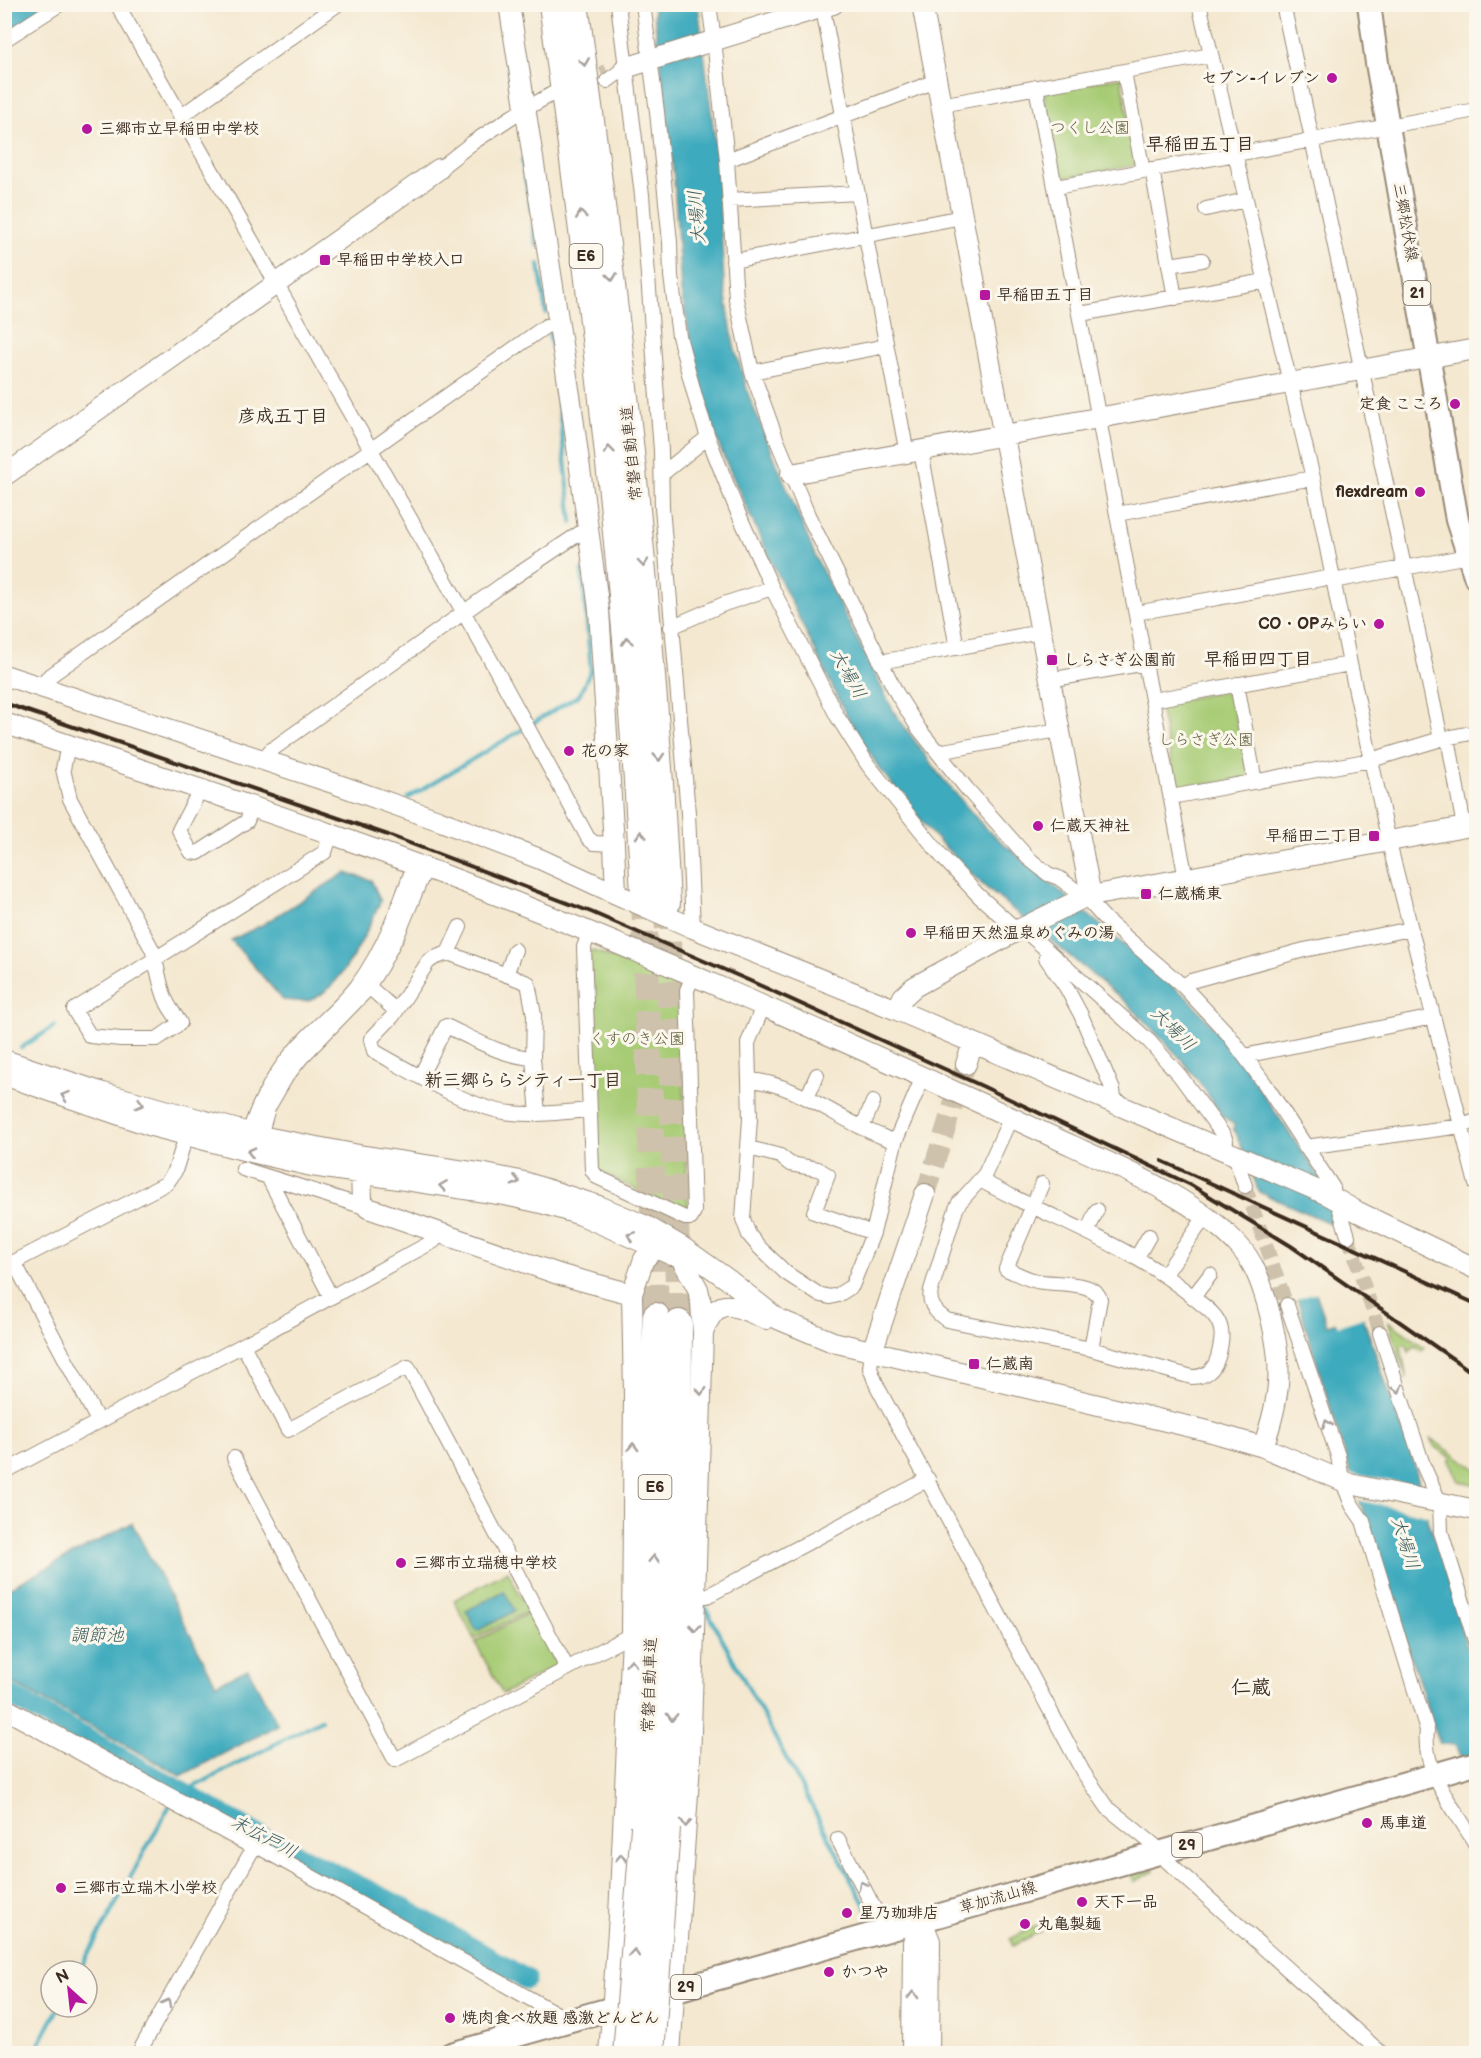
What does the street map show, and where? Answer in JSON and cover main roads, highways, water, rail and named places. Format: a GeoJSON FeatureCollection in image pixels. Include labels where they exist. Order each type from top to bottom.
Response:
{"type":"FeatureCollection","features":[{"type":"Feature","properties":{"kind":"highway","name":"常磐自動車道"},"geometry":{"type":"LineString","coordinates":[[552,4],[583,230],[615,508],[632,701],[644,894]]}},
{"type":"Feature","properties":{"kind":"highway","name":"常磐自動車道"},"geometry":{"type":"LineString","coordinates":[[575,4],[619,334],[638,505],[655,700],[667,903]]}},
{"type":"Feature","properties":{"kind":"highway","name":"常磐自動車道"},"geometry":{"type":"LineString","coordinates":[[626,2054],[655,1827],[678,1530],[667,1319]]}},
{"type":"Feature","properties":{"kind":"highway","name":"常磐自動車道"},"geometry":{"type":"LineString","coordinates":[[651,2054],[655,1827]]}},
{"type":"Feature","properties":{"kind":"main road","name":"三郷松伏線"},"geometry":{"type":"LineString","coordinates":[[1369,4],[1457,520],[1473,555],[1476,578]]}},
{"type":"Feature","properties":{"kind":"main road","name":"草加流山線"},"geometry":{"type":"LineString","coordinates":[[451,2054],[568,2020],[611,2018],[675,1990],[1476,1763]]}},
{"type":"Feature","properties":{"kind":"water","name":"大場川"},"geometry":{"type":"Polygon","coordinates":[[[653,5],[698,5],[718,165],[724,284],[734,346],[750,399],[817,560],[894,712],[938,773],[984,827],[1192,1002],[1237,1056],[1312,1166],[1323,1185],[1336,1226],[1259,1192],[1233,1129],[1234,1124],[1222,1116],[1182,1060],[1128,1004],[983,885],[932,834],[879,768],[846,715],[762,542],[722,453],[700,391],[681,292],[674,178],[653,5]]]}},
{"type":"Feature","properties":{"kind":"water"},"geometry":{"type":"Polygon","coordinates":[[[345,873],[371,880],[381,901],[369,927],[344,971],[323,993],[308,1001],[283,1000],[231,940],[262,925],[345,873]]]}},
{"type":"Feature","properties":{"kind":"water","name":"大場川"},"geometry":{"type":"Polygon","coordinates":[[[1315,1290],[1327,1325],[1362,1315],[1415,1466],[1427,1517],[1440,1552],[1476,1680],[1476,1796],[1455,1745],[1439,1743],[1348,1465],[1296,1295],[1315,1290]]]}},
{"type":"Feature","properties":{"kind":"water","name":"調節池"},"geometry":{"type":"Polygon","coordinates":[[[132,1523],[216,1684],[248,1669],[278,1725],[181,1776],[5,1679],[5,1590],[132,1523]]]}},
{"type":"Feature","properties":{"kind":"water"},"geometry":{"type":"Polygon","coordinates":[[[504,1591],[515,1611],[477,1631],[466,1611],[504,1591]]]}},
{"type":"Feature","properties":{"kind":"waterway"},"geometry":{"type":"LineString","coordinates":[[4,27],[40,4]]}},
{"type":"Feature","properties":{"kind":"waterway"},"geometry":{"type":"LineString","coordinates":[[505,43],[511,87]]}},
{"type":"Feature","properties":{"kind":"waterway"},"geometry":{"type":"LineString","coordinates":[[522,161],[531,210]]}},
{"type":"Feature","properties":{"kind":"waterway"},"geometry":{"type":"LineString","coordinates":[[533,226],[536,245]]}},
{"type":"Feature","properties":{"kind":"waterway"},"geometry":{"type":"LineString","coordinates":[[539,264],[546,313]]}},
{"type":"Feature","properties":{"kind":"waterway"},"geometry":{"type":"LineString","coordinates":[[549,332],[552,349]]}},
{"type":"Feature","properties":{"kind":"waterway"},"geometry":{"type":"LineString","coordinates":[[553,357],[572,522]]}},
{"type":"Feature","properties":{"kind":"waterway"},"geometry":{"type":"LineString","coordinates":[[530,725],[579,695],[591,670],[582,571]]}},
{"type":"Feature","properties":{"kind":"waterway"},"geometry":{"type":"LineString","coordinates":[[408,798],[523,729]]}},
{"type":"Feature","properties":{"kind":"waterway"},"geometry":{"type":"LineString","coordinates":[[21,1048],[55,1026]]}},
{"type":"Feature","properties":{"kind":"waterway"},"geometry":{"type":"LineString","coordinates":[[705,1607],[875,1924]]}},
{"type":"Feature","properties":{"kind":"waterway","name":"末広戸川"},"geometry":{"type":"LineString","coordinates":[[4,1692],[265,1839],[401,1907],[526,1979]]}},
{"type":"Feature","properties":{"kind":"waterway"},"geometry":{"type":"LineString","coordinates":[[182,1793],[321,1720]]}},
{"type":"Feature","properties":{"kind":"waterway"},"geometry":{"type":"LineString","coordinates":[[86,1959],[170,1805]]}},
{"type":"Feature","properties":{"kind":"waterway"},"geometry":{"type":"LineString","coordinates":[[34,2054],[53,2019]]}},
{"type":"Feature","properties":{"kind":"tunnel"},"geometry":{"type":"LineString","coordinates":[[582,82],[607,71]]}},
{"type":"Feature","properties":{"kind":"tunnel"},"geometry":{"type":"LineString","coordinates":[[644,894],[656,1316]]}},
{"type":"Feature","properties":{"kind":"tunnel"},"geometry":{"type":"LineString","coordinates":[[667,903],[679,1323]]}},
{"type":"Feature","properties":{"kind":"tunnel"},"geometry":{"type":"LineString","coordinates":[[925,1194],[966,1064]]}},
{"type":"Feature","properties":{"kind":"tunnel"},"geometry":{"type":"LineString","coordinates":[[1245,1186],[1287,1305]]}},
{"type":"Feature","properties":{"kind":"tunnel"},"geometry":{"type":"LineString","coordinates":[[1348,1236],[1380,1333]]}},
{"type":"Feature","properties":{"kind":"railway"},"geometry":{"type":"LineString","coordinates":[[4,703],[388,835],[591,912],[982,1086],[1191,1185],[1291,1246],[1476,1375]]}},
{"type":"Feature","properties":{"kind":"railway"},"geometry":{"type":"LineString","coordinates":[[1162,1161],[1476,1304]]}},
{"type":"Feature","properties":{"kind":"place","name":"セブン-イレブン"},"geometry":{"type":"Point","coordinates":[1332,78]}},
{"type":"Feature","properties":{"kind":"place","name":"三郷市立早稲田中学校"},"geometry":{"type":"Point","coordinates":[87,129]}},
{"type":"Feature","properties":{"kind":"place","name":"早稲田中学校入口"},"geometry":{"type":"Point","coordinates":[325,260]}},
{"type":"Feature","properties":{"kind":"place","name":"早稲田五丁目"},"geometry":{"type":"Point","coordinates":[985,295]}},
{"type":"Feature","properties":{"kind":"place","name":"定食 こころ"},"geometry":{"type":"Point","coordinates":[1455,404]}},
{"type":"Feature","properties":{"kind":"place","name":"flexdream"},"geometry":{"type":"Point","coordinates":[1420,492]}},
{"type":"Feature","properties":{"kind":"place","name":"CO・OPみらい"},"geometry":{"type":"Point","coordinates":[1379,624]}},
{"type":"Feature","properties":{"kind":"place","name":"しらさぎ公園前"},"geometry":{"type":"Point","coordinates":[1052,660]}},
{"type":"Feature","properties":{"kind":"place","name":"花の家"},"geometry":{"type":"Point","coordinates":[569,751]}},
{"type":"Feature","properties":{"kind":"place","name":"仁蔵天神社"},"geometry":{"type":"Point","coordinates":[1038,826]}},
{"type":"Feature","properties":{"kind":"place","name":"早稲田二丁目"},"geometry":{"type":"Point","coordinates":[1374,836]}},
{"type":"Feature","properties":{"kind":"place","name":"仁蔵橋東"},"geometry":{"type":"Point","coordinates":[1146,894]}},
{"type":"Feature","properties":{"kind":"place","name":"早稲田天然温泉めぐみの湯"},"geometry":{"type":"Point","coordinates":[911,933]}},
{"type":"Feature","properties":{"kind":"place","name":"仁蔵南"},"geometry":{"type":"Point","coordinates":[974,1364]}},
{"type":"Feature","properties":{"kind":"place","name":"三郷市立瑞穂中学校"},"geometry":{"type":"Point","coordinates":[401,1563]}},
{"type":"Feature","properties":{"kind":"place","name":"馬車道"},"geometry":{"type":"Point","coordinates":[1367,1823]}},
{"type":"Feature","properties":{"kind":"place","name":"三郷市立瑞木小学校"},"geometry":{"type":"Point","coordinates":[61,1888]}},
{"type":"Feature","properties":{"kind":"place","name":"天下一品"},"geometry":{"type":"Point","coordinates":[1082,1902]}},
{"type":"Feature","properties":{"kind":"place","name":"星乃珈琲店"},"geometry":{"type":"Point","coordinates":[847,1913]}},
{"type":"Feature","properties":{"kind":"place","name":"丸亀製麺"},"geometry":{"type":"Point","coordinates":[1025,1924]}},
{"type":"Feature","properties":{"kind":"place","name":"かつや"},"geometry":{"type":"Point","coordinates":[829,1972]}},
{"type":"Feature","properties":{"kind":"place","name":"焼肉食べ放題 感激どんどん"},"geometry":{"type":"Point","coordinates":[450,2018]}},
{"type":"Feature","properties":{"kind":"district","name":"早稲田五丁目"},"geometry":{"type":"Point","coordinates":[1200,144]}},
{"type":"Feature","properties":{"kind":"district","name":"彦成五丁目"},"geometry":{"type":"Point","coordinates":[283,416]}},
{"type":"Feature","properties":{"kind":"district","name":"早稲田四丁目"},"geometry":{"type":"Point","coordinates":[1258,659]}},
{"type":"Feature","properties":{"kind":"district","name":"新三郷ららシティ一丁目"},"geometry":{"type":"Point","coordinates":[523,1080]}},
{"type":"Feature","properties":{"kind":"district","name":"仁蔵"},"geometry":{"type":"Point","coordinates":[1251,1688]}},
{"type":"Feature","properties":{"kind":"park label","name":"つくし公園"},"geometry":{"type":"Point","coordinates":[1090,128]}},
{"type":"Feature","properties":{"kind":"park label","name":"しらさぎ公園"},"geometry":{"type":"Point","coordinates":[1206,740]}},
{"type":"Feature","properties":{"kind":"park label","name":"くすのき公園"},"geometry":{"type":"Point","coordinates":[637,1039]}}]}
